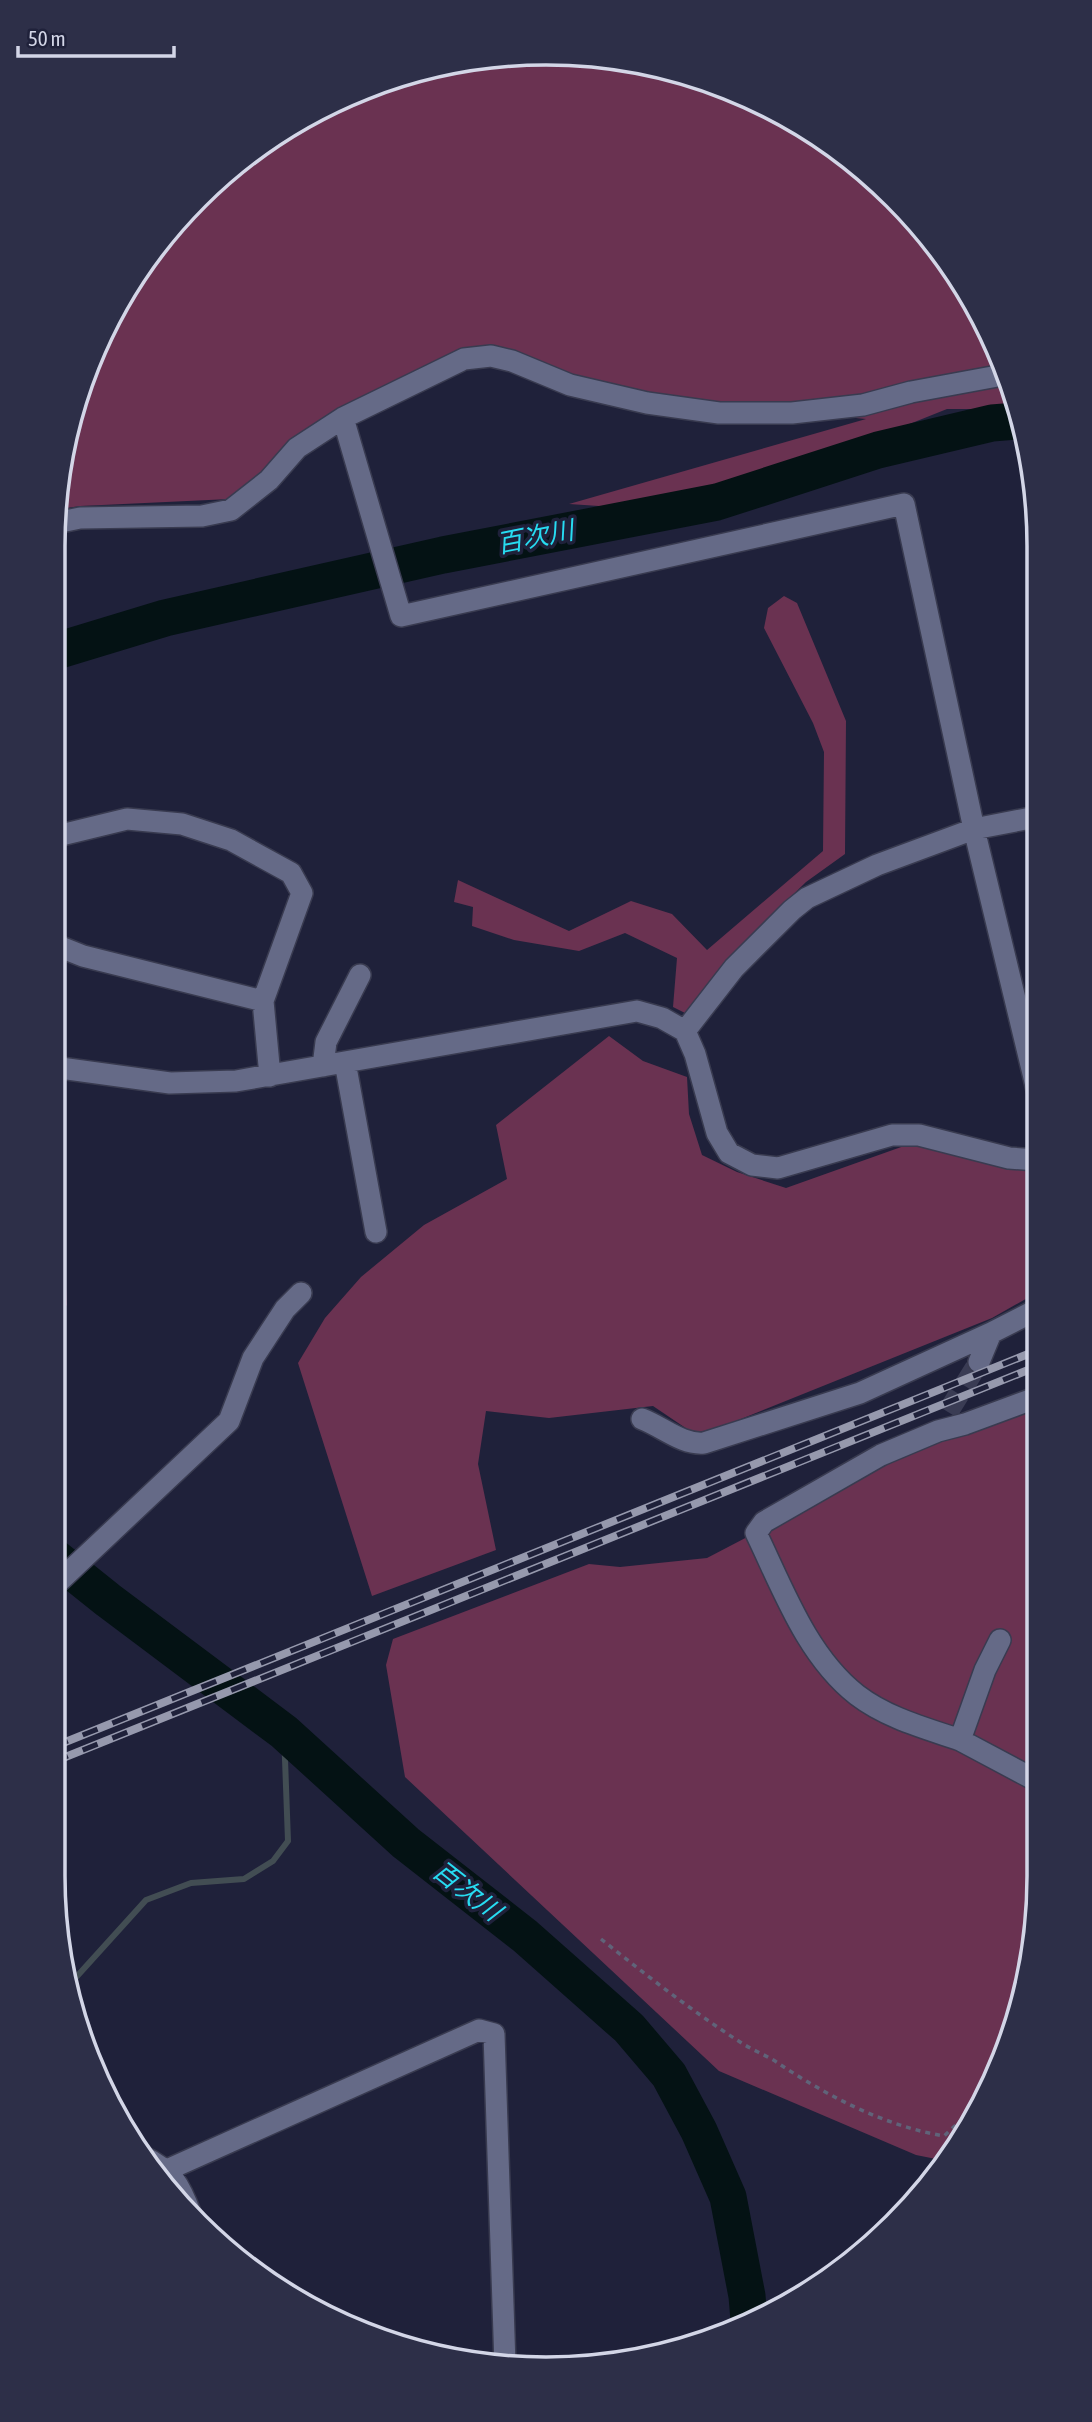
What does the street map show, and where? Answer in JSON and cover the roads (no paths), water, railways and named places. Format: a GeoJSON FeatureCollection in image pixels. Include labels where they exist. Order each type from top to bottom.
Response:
{"type":"FeatureCollection","features":[{"type":"Feature","properties":{"kind":"street"},"geometry":{"type":"LineString","coordinates":[[66,521],[80,518],[202,516],[231,509],[269,480],[296,448],[343,418],[464,359],[491,356],[512,361],[570,385],[647,402],[719,413],[792,413],[863,405],[911,392],[996,376]]}},
{"type":"Feature","properties":{"kind":"street"},"geometry":{"type":"LineString","coordinates":[[343,418],[401,616],[904,504],[974,829],[1027,1049]]}},
{"type":"Feature","properties":{"kind":"street"},"geometry":{"type":"LineString","coordinates":[[65,834],[127,819],[182,824],[231,840],[291,873],[302,893],[263,1001],[270,1076]]}},
{"type":"Feature","properties":{"kind":"street"},"geometry":{"type":"LineString","coordinates":[[685,1031],[734,968],[807,898],[877,866],[974,829],[1027,819]]}},
{"type":"Feature","properties":{"kind":"street"},"geometry":{"type":"LineString","coordinates":[[65,949],[83,956],[263,1001]]}},
{"type":"Feature","properties":{"kind":"street"},"geometry":{"type":"LineString","coordinates":[[323,1066],[326,1042],[360,975]]}},
{"type":"Feature","properties":{"kind":"street"},"geometry":{"type":"LineString","coordinates":[[65,1069],[170,1083],[236,1081],[637,1010],[662,1018],[685,1031],[695,1055],[717,1133],[729,1153],[752,1165],[778,1168],[892,1135],[919,1135],[1009,1158],[1027,1159]]}},
{"type":"Feature","properties":{"kind":"street"},"geometry":{"type":"LineString","coordinates":[[345,1062],[376,1232]]}},
{"type":"Feature","properties":{"kind":"street"},"geometry":{"type":"LineString","coordinates":[[65,1575],[229,1421],[253,1358],[285,1309],[300,1293]]}},
{"type":"Feature","properties":{"kind":"street"},"geometry":{"type":"LineString","coordinates":[[642,1419],[661,1426],[692,1444],[704,1443],[860,1393],[1027,1314]]}},
{"type":"Feature","properties":{"kind":"street"},"geometry":{"type":"LineString","coordinates":[[979,1362],[991,1332]]}},
{"type":"Feature","properties":{"kind":"street"},"geometry":{"type":"LineString","coordinates":[[1027,1401],[938,1431],[880,1455],[764,1522],[757,1533],[806,1634],[831,1668],[857,1695],[900,1720],[960,1740],[1027,1776]]}},
{"type":"Feature","properties":{"kind":"street"},"geometry":{"type":"LineString","coordinates":[[938,1431],[948,1412]]}},
{"type":"Feature","properties":{"kind":"street"},"geometry":{"type":"LineString","coordinates":[[960,1740],[985,1670],[1000,1640]]}},
{"type":"Feature","properties":{"kind":"street"},"geometry":{"type":"LineString","coordinates":[[167,2170],[479,2030],[494,2034],[505,2355]]}},
{"type":"Feature","properties":{"kind":"street"},"geometry":{"type":"LineString","coordinates":[[163,2168],[175,2182]]}},
{"type":"Feature","properties":{"kind":"waterway","name":"百次川"},"geometry":{"type":"LineString","coordinates":[[65,648],[165,618],[443,555],[717,502],[878,450],[992,423],[1011,421]]}},
{"type":"Feature","properties":{"kind":"waterway","name":"百次川"},"geometry":{"type":"LineString","coordinates":[[65,1566],[284,1732],[406,1843],[525,1936],[629,2028],[669,2075],[699,2131],[728,2197],[748,2313]]}},
{"type":"Feature","properties":{"kind":"waterway"},"geometry":{"type":"LineString","coordinates":[[76,1978],[146,1900],[191,1883],[244,1879],[273,1861],[288,1841],[284,1732]]}},
{"type":"Feature","properties":{"kind":"tunnel"},"geometry":{"type":"LineString","coordinates":[[948,1412],[979,1362]]}},
{"type":"Feature","properties":{"kind":"railway"},"geometry":{"type":"LineString","coordinates":[[65,1742],[1027,1354]]}},
{"type":"Feature","properties":{"kind":"railway"},"geometry":{"type":"LineString","coordinates":[[65,1757],[1027,1370]]}}]}
